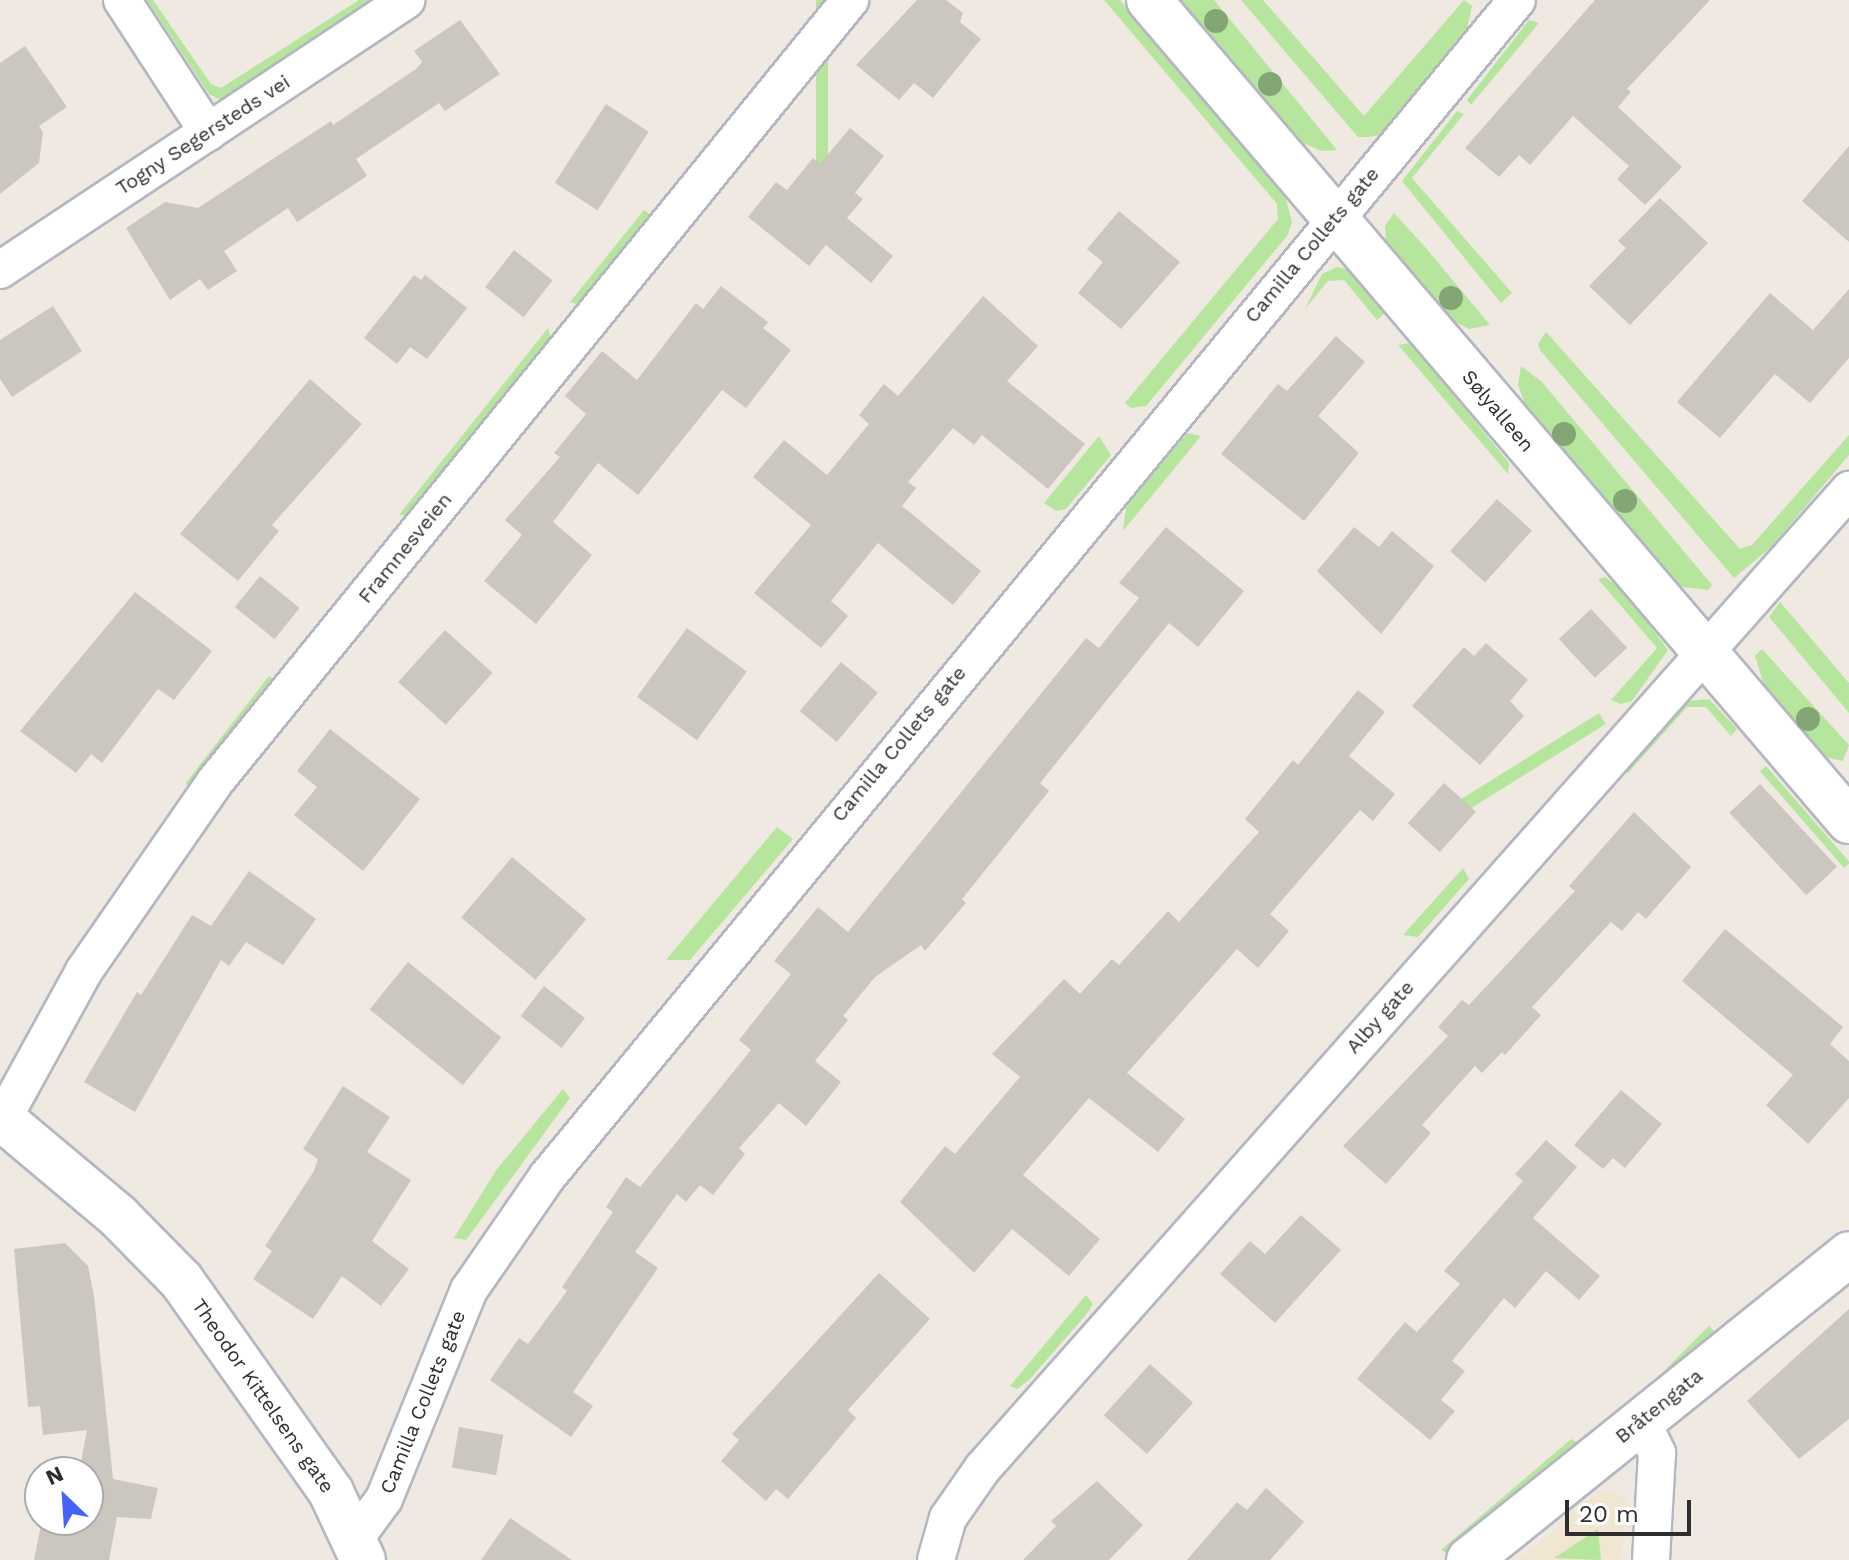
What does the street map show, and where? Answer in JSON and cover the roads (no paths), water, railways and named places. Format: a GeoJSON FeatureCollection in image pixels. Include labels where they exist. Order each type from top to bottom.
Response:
{"type":"FeatureCollection","features":[{"type":"Feature","properties":{"kind":"street"},"geometry":{"type":"LineString","coordinates":[[122,0],[208,132]]}},
{"type":"Feature","properties":{"kind":"street","name":"Togny Segersteds vei"},"geometry":{"type":"LineString","coordinates":[[0,270],[406,0]]}},
{"type":"Feature","properties":{"kind":"street","name":"Framnesveien"},"geometry":{"type":"LineString","coordinates":[[0,1120],[84,971],[214,783],[850,0]]}},
{"type":"Feature","properties":{"kind":"street","name":"Sølyalleen"},"geometry":{"type":"LineString","coordinates":[[1149,0],[1333,218],[1708,651],[1849,821]]}},
{"type":"Feature","properties":{"kind":"street","name":"Camilla Collets gate"},"geometry":{"type":"LineString","coordinates":[[359,1548],[384,1499],[469,1290],[547,1177],[1333,218],[1517,0]]}},
{"type":"Feature","properties":{"kind":"street","name":"Alby gate"},"geometry":{"type":"LineString","coordinates":[[936,1560],[948,1518],[982,1469],[1849,490]]}},
{"type":"Feature","properties":{"kind":"street","name":"Theodor Kittelsens gate"},"geometry":{"type":"LineString","coordinates":[[0,1120],[119,1217],[181,1280],[331,1492],[359,1548]]}},
{"type":"Feature","properties":{"kind":"street","name":"Bråtengata"},"geometry":{"type":"LineString","coordinates":[[1469,1560],[1849,1254]]}},
{"type":"Feature","properties":{"kind":"street"},"geometry":{"type":"LineString","coordinates":[[1641,1420],[1657,1453],[1651,1560]]}}]}
